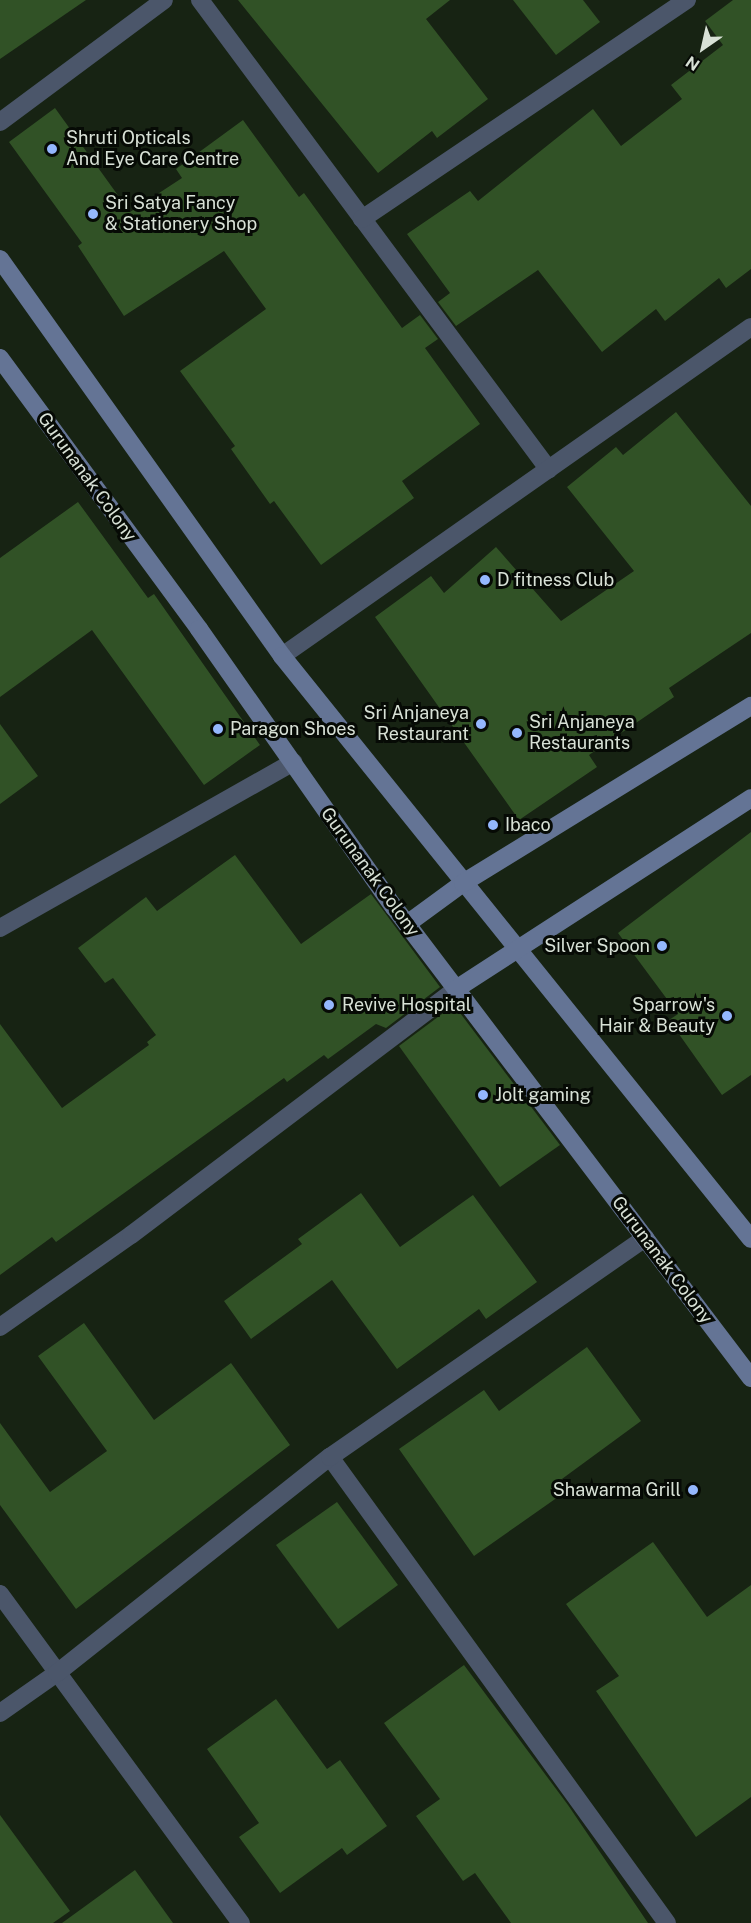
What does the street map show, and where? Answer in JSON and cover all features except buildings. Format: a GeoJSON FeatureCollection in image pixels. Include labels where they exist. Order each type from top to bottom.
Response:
{"type":"FeatureCollection","features":[{"type":"Feature","properties":{"kind":"street"},"geometry":{"type":"LineString","coordinates":[[0,122],[164,0]]}},
{"type":"Feature","properties":{"kind":"street"},"geometry":{"type":"LineString","coordinates":[[200,0],[549,470]]}},
{"type":"Feature","properties":{"kind":"street"},"geometry":{"type":"LineString","coordinates":[[362,219],[687,0]]}},
{"type":"Feature","properties":{"kind":"street"},"geometry":{"type":"LineString","coordinates":[[0,259],[282,656],[514,948],[751,1239]]}},
{"type":"Feature","properties":{"kind":"street"},"geometry":{"type":"LineString","coordinates":[[282,656],[751,327]]}},
{"type":"Feature","properties":{"kind":"street","name":"Gurunanak Colony"},"geometry":{"type":"LineString","coordinates":[[0,358],[293,762],[407,924],[751,1378]]}},
{"type":"Feature","properties":{"kind":"street"},"geometry":{"type":"LineString","coordinates":[[407,924],[463,883],[751,706]]}},
{"type":"Feature","properties":{"kind":"street"},"geometry":{"type":"LineString","coordinates":[[0,928],[293,762]]}},
{"type":"Feature","properties":{"kind":"street"},"geometry":{"type":"LineString","coordinates":[[0,1327],[131,1235],[456,989],[514,948],[751,798]]}},
{"type":"Feature","properties":{"kind":"street"},"geometry":{"type":"LineString","coordinates":[[0,1713],[57,1674],[330,1457],[645,1238]]}},
{"type":"Feature","properties":{"kind":"street"},"geometry":{"type":"LineString","coordinates":[[330,1457],[667,1923]]}},
{"type":"Feature","properties":{"kind":"street"},"geometry":{"type":"LineString","coordinates":[[0,1594],[241,1923]]}},
{"type":"Feature","properties":{"kind":"place","name":"Shruti Opticals And Eye Care Centre"},"geometry":{"type":"Point","coordinates":[52,149]}},
{"type":"Feature","properties":{"kind":"place","name":"Sri Satya Fancy & Stationery Shop"},"geometry":{"type":"Point","coordinates":[93,214]}},
{"type":"Feature","properties":{"kind":"place","name":"D fitness Club"},"geometry":{"type":"Point","coordinates":[485,580]}},
{"type":"Feature","properties":{"kind":"place","name":"Sri Anjaneya Restaurant"},"geometry":{"type":"Point","coordinates":[481,724]}},
{"type":"Feature","properties":{"kind":"place","name":"Paragon Shoes"},"geometry":{"type":"Point","coordinates":[218,729]}},
{"type":"Feature","properties":{"kind":"place","name":"Sri Anjaneya Restaurants"},"geometry":{"type":"Point","coordinates":[517,733]}},
{"type":"Feature","properties":{"kind":"place","name":"Ibaco"},"geometry":{"type":"Point","coordinates":[493,825]}},
{"type":"Feature","properties":{"kind":"place","name":"Silver Spoon"},"geometry":{"type":"Point","coordinates":[662,946]}},
{"type":"Feature","properties":{"kind":"place","name":"Revive Hospital"},"geometry":{"type":"Point","coordinates":[329,1005]}},
{"type":"Feature","properties":{"kind":"place","name":"Sparrow's Hair & Beauty"},"geometry":{"type":"Point","coordinates":[727,1016]}},
{"type":"Feature","properties":{"kind":"place","name":"Jolt gaming"},"geometry":{"type":"Point","coordinates":[483,1095]}},
{"type":"Feature","properties":{"kind":"place","name":"Shawarma Grill"},"geometry":{"type":"Point","coordinates":[693,1490]}}]}
